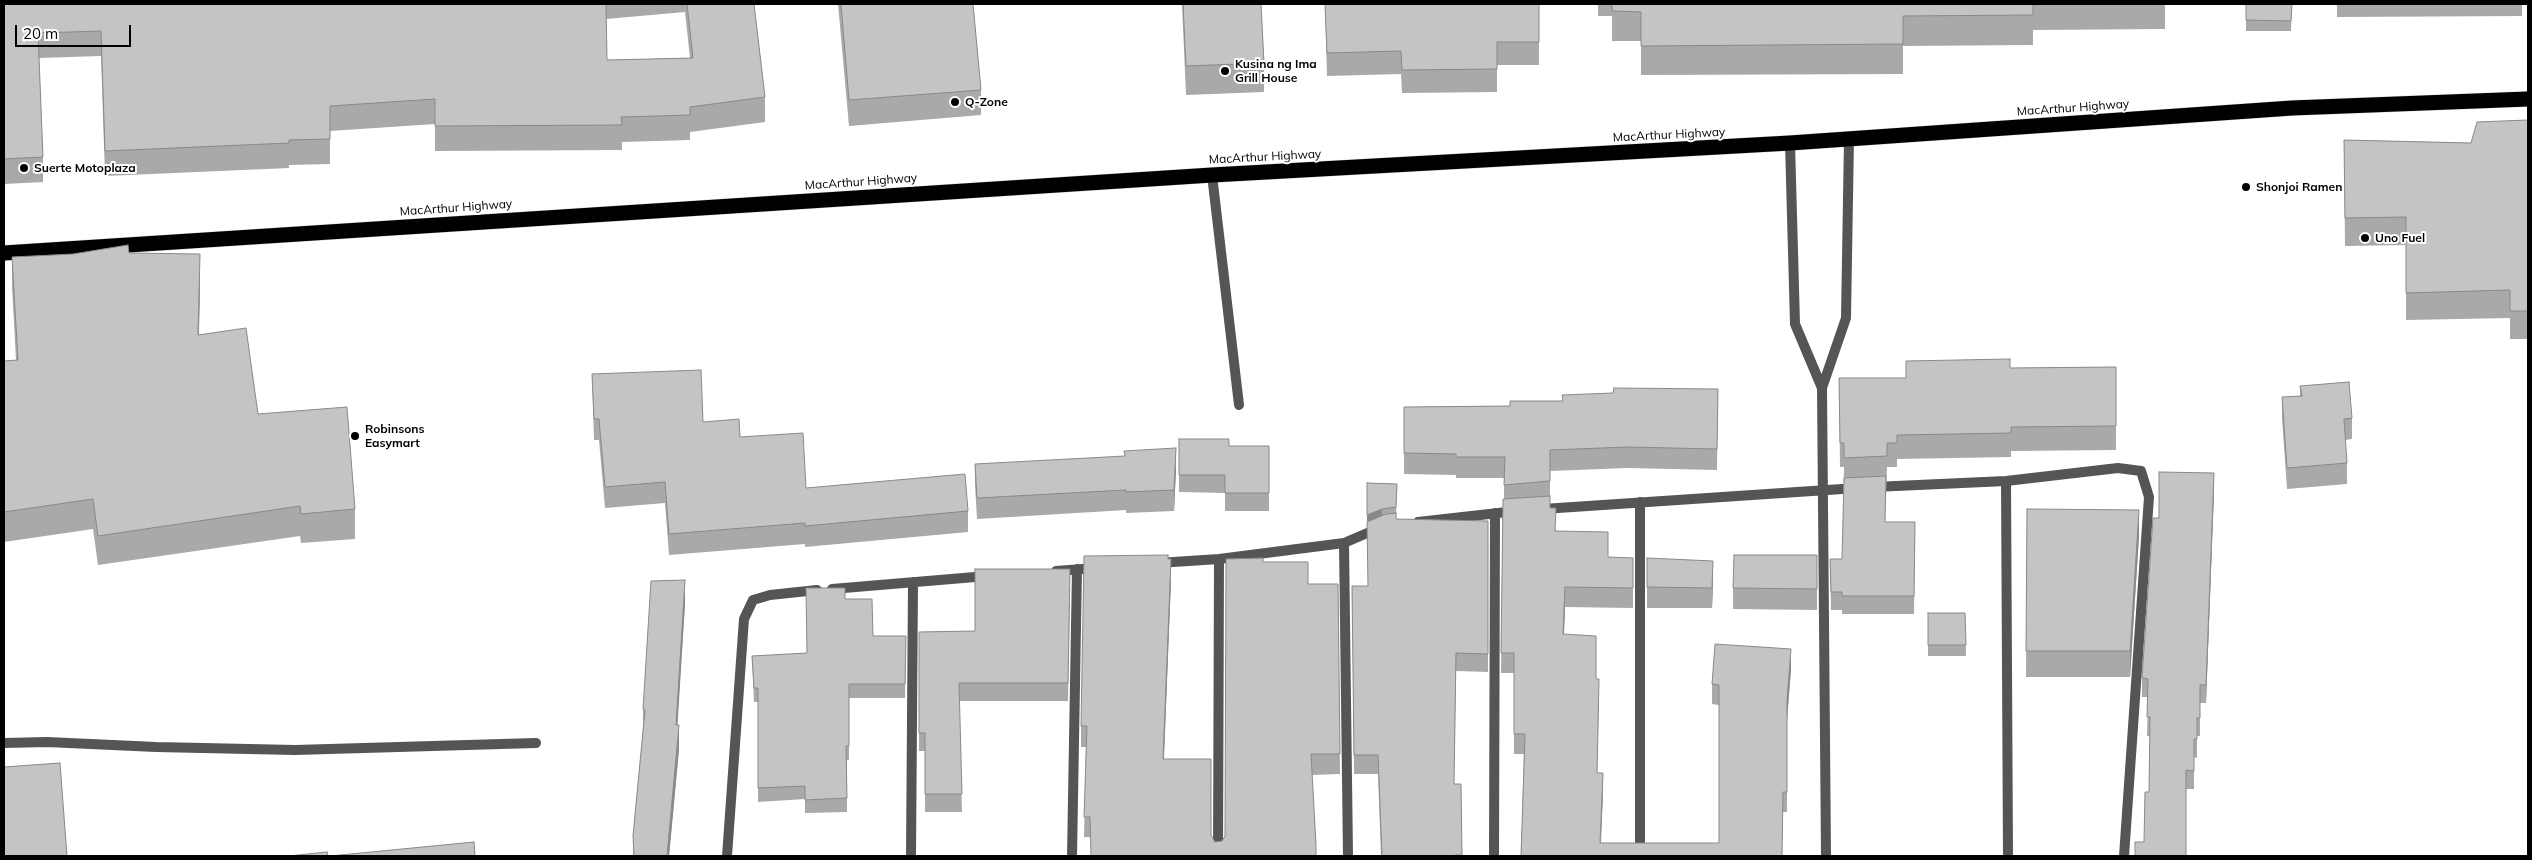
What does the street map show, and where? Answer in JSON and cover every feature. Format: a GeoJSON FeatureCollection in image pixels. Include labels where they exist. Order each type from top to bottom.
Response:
{"type":"FeatureCollection","features":[{"type":"Feature","properties":{"kind":"highway","name":"MacArthur Highway"},"geometry":{"type":"LineString","coordinates":[[4,253],[1212,175],[1849,140],[2292,108],[2528,99]]}},
{"type":"Feature","properties":{"kind":"street"},"geometry":{"type":"LineString","coordinates":[[1826,856],[1822,388],[1846,318],[1849,140]]}},
{"type":"Feature","properties":{"kind":"street"},"geometry":{"type":"LineString","coordinates":[[1790,143],[1795,324],[1822,388]]}},
{"type":"Feature","properties":{"kind":"street"},"geometry":{"type":"LineString","coordinates":[[1212,175],[1239,405]]}},
{"type":"Feature","properties":{"kind":"street"},"geometry":{"type":"LineString","coordinates":[[1411,522],[1495,512],[1640,502],[1822,490],[2006,481],[2118,468],[2141,471],[2149,497],[2124,856]]}},
{"type":"Feature","properties":{"kind":"street"},"geometry":{"type":"LineString","coordinates":[[2006,481],[2008,856]]}},
{"type":"Feature","properties":{"kind":"street"},"geometry":{"type":"LineString","coordinates":[[1640,502],[1640,856]]}},
{"type":"Feature","properties":{"kind":"street"},"geometry":{"type":"LineString","coordinates":[[1494,856],[1495,512]]}},
{"type":"Feature","properties":{"kind":"street"},"geometry":{"type":"LineString","coordinates":[[1143,564],[1219,559],[1344,543],[1384,526],[1393,525]]}},
{"type":"Feature","properties":{"kind":"street"},"geometry":{"type":"LineString","coordinates":[[1344,543],[1348,856]]}},
{"type":"Feature","properties":{"kind":"street"},"geometry":{"type":"LineString","coordinates":[[1218,856],[1219,559]]}},
{"type":"Feature","properties":{"kind":"street"},"geometry":{"type":"LineString","coordinates":[[1048,571],[1106,567]]}},
{"type":"Feature","properties":{"kind":"street"},"geometry":{"type":"LineString","coordinates":[[1072,856],[1077,569]]}},
{"type":"Feature","properties":{"kind":"street"},"geometry":{"type":"LineString","coordinates":[[727,856],[744,619],[753,600],[770,595],[1000,575]]}},
{"type":"Feature","properties":{"kind":"street"},"geometry":{"type":"LineString","coordinates":[[911,856],[912,582]]}},
{"type":"Feature","properties":{"kind":"street"},"geometry":{"type":"LineString","coordinates":[[4,742],[47,742],[156,748],[295,750],[536,743]]}},
{"type":"Feature","properties":{"kind":"building"},"geometry":{"type":"Polygon","coordinates":[[[4,4],[606,4],[607,60],[693,58],[687,4],[754,4],[765,97],[690,107],[690,115],[621,117],[622,125],[435,126],[435,99],[330,106],[330,139],[289,140],[289,143],[105,151],[101,31],[38,33],[43,157],[4,159],[4,4]]]}},
{"type":"Feature","properties":{"kind":"building"},"geometry":{"type":"Polygon","coordinates":[[[841,4],[973,4],[981,90],[849,100],[841,4]]]}},
{"type":"Feature","properties":{"kind":"building"},"geometry":{"type":"Polygon","coordinates":[[[1183,4],[1261,4],[1264,63],[1186,66],[1183,4]]]}},
{"type":"Feature","properties":{"kind":"building"},"geometry":{"type":"Polygon","coordinates":[[[1325,4],[1539,4],[1539,42],[1497,42],[1497,69],[1402,70],[1401,51],[1327,53],[1325,4]]]}},
{"type":"Feature","properties":{"kind":"building"},"geometry":{"type":"Polygon","coordinates":[[[1612,4],[2033,4],[2033,15],[1903,16],[1903,44],[1641,46],[1641,12],[1612,11],[1612,4]]]}},
{"type":"Feature","properties":{"kind":"building"},"geometry":{"type":"Polygon","coordinates":[[[2246,4],[2292,4],[2291,21],[2246,20],[2246,4]]]}},
{"type":"Feature","properties":{"kind":"building"},"geometry":{"type":"Polygon","coordinates":[[[2528,120],[2528,311],[2510,311],[2510,290],[2406,293],[2406,217],[2345,218],[2344,140],[2471,143],[2477,122],[2528,120]]]}},
{"type":"Feature","properties":{"kind":"building"},"geometry":{"type":"Polygon","coordinates":[[[128,245],[129,253],[200,254],[198,335],[246,328],[258,414],[347,407],[355,509],[301,514],[300,506],[98,536],[93,499],[4,512],[4,361],[18,360],[12,257],[73,254],[128,245]]]}},
{"type":"Feature","properties":{"kind":"building"},"geometry":{"type":"Polygon","coordinates":[[[2010,359],[2010,368],[2116,367],[2116,426],[2011,427],[2011,433],[1897,435],[1897,443],[1887,443],[1887,456],[1844,458],[1844,443],[1840,443],[1839,378],[1906,378],[1906,361],[2010,359]]]}},
{"type":"Feature","properties":{"kind":"building"},"geometry":{"type":"Polygon","coordinates":[[[701,370],[703,422],[739,419],[740,437],[803,433],[806,488],[965,474],[968,511],[805,526],[805,523],[669,534],[665,482],[605,487],[599,419],[594,419],[592,374],[701,370]]]}},
{"type":"Feature","properties":{"kind":"building"},"geometry":{"type":"Polygon","coordinates":[[[2349,382],[2352,418],[2344,419],[2347,463],[2287,468],[2282,397],[2302,396],[2300,386],[2349,382]]]}},
{"type":"Feature","properties":{"kind":"building"},"geometry":{"type":"Polygon","coordinates":[[[1614,388],[1718,389],[1717,449],[1627,447],[1550,450],[1550,481],[1504,485],[1505,457],[1456,457],[1456,454],[1404,453],[1404,407],[1510,406],[1510,401],[1563,401],[1562,395],[1613,393],[1614,388]]]}},
{"type":"Feature","properties":{"kind":"building"},"geometry":{"type":"Polygon","coordinates":[[[1179,439],[1229,439],[1229,446],[1269,446],[1269,493],[1225,493],[1225,475],[1179,475],[1179,439]]]}},
{"type":"Feature","properties":{"kind":"building"},"geometry":{"type":"Polygon","coordinates":[[[1176,448],[1174,490],[1126,492],[1126,490],[977,498],[975,464],[1125,456],[1124,451],[1176,448]]]}},
{"type":"Feature","properties":{"kind":"building"},"geometry":{"type":"Polygon","coordinates":[[[2159,472],[2214,473],[2206,685],[2200,685],[2200,718],[2197,718],[2197,739],[2194,739],[2194,771],[2186,770],[2186,856],[2135,856],[2135,842],[2144,842],[2145,792],[2149,792],[2150,717],[2147,717],[2148,679],[2142,678],[2153,518],[2159,518],[2159,472]]]}},
{"type":"Feature","properties":{"kind":"building"},"geometry":{"type":"Polygon","coordinates":[[[1886,476],[1885,522],[1915,522],[1914,596],[1842,596],[1842,592],[1831,592],[1830,559],[1842,559],[1844,478],[1886,476]]]}},
{"type":"Feature","properties":{"kind":"building"},"geometry":{"type":"Polygon","coordinates":[[[1367,483],[1397,484],[1396,507],[1382,509],[1367,515],[1367,483]]]}},
{"type":"Feature","properties":{"kind":"building"},"geometry":{"type":"Polygon","coordinates":[[[1550,496],[1550,508],[1556,508],[1555,531],[1608,532],[1608,557],[1633,558],[1633,588],[1565,587],[1563,634],[1596,636],[1596,679],[1599,679],[1597,773],[1603,773],[1600,843],[1719,843],[1719,685],[1712,684],[1715,644],[1791,649],[1787,700],[1787,792],[1783,792],[1782,856],[1521,856],[1525,734],[1514,734],[1514,653],[1501,653],[1503,499],[1550,496]]]}},
{"type":"Feature","properties":{"kind":"building"},"geometry":{"type":"Polygon","coordinates":[[[2027,509],[2139,510],[2130,651],[2026,651],[2027,509]]]}},
{"type":"Feature","properties":{"kind":"building"},"geometry":{"type":"Polygon","coordinates":[[[1396,513],[1396,519],[1488,521],[1488,654],[1456,653],[1454,784],[1461,784],[1462,855],[1382,856],[1378,755],[1354,755],[1352,586],[1368,586],[1367,522],[1386,514],[1396,513]]]}},
{"type":"Feature","properties":{"kind":"building"},"geometry":{"type":"Polygon","coordinates":[[[1168,555],[1168,559],[1171,559],[1163,759],[1211,759],[1211,835],[1215,842],[1222,841],[1225,836],[1226,559],[1263,558],[1263,562],[1308,562],[1308,584],[1338,584],[1340,754],[1311,754],[1316,856],[1091,856],[1090,817],[1084,817],[1087,726],[1081,726],[1084,556],[1168,555]]]}},
{"type":"Feature","properties":{"kind":"building"},"geometry":{"type":"Polygon","coordinates":[[[1734,555],[1817,555],[1817,589],[1733,588],[1734,555]]]}},
{"type":"Feature","properties":{"kind":"building"},"geometry":{"type":"Polygon","coordinates":[[[1647,558],[1713,561],[1712,588],[1647,587],[1647,558]]]}},
{"type":"Feature","properties":{"kind":"building"},"geometry":{"type":"Polygon","coordinates":[[[975,569],[1070,569],[1068,683],[959,683],[962,794],[925,794],[925,733],[919,733],[919,632],[975,631],[975,569]]]}},
{"type":"Feature","properties":{"kind":"building"},"geometry":{"type":"Polygon","coordinates":[[[685,580],[676,725],[679,725],[667,856],[634,856],[633,836],[645,710],[643,709],[651,581],[685,580]]]}},
{"type":"Feature","properties":{"kind":"building"},"geometry":{"type":"Polygon","coordinates":[[[806,588],[845,588],[845,599],[872,599],[873,636],[906,636],[905,684],[849,684],[849,746],[846,746],[847,798],[805,800],[805,786],[758,788],[758,688],[754,688],[752,656],[807,653],[806,588]]]}},
{"type":"Feature","properties":{"kind":"building"},"geometry":{"type":"Polygon","coordinates":[[[1928,613],[1965,613],[1966,645],[1928,645],[1928,613]]]}},
{"type":"Feature","properties":{"kind":"building"},"geometry":{"type":"Polygon","coordinates":[[[60,763],[67,856],[4,856],[4,767],[60,763]]]}},
{"type":"Feature","properties":{"kind":"building"},"geometry":{"type":"Polygon","coordinates":[[[474,842],[475,856],[330,856],[474,842]]]}},
{"type":"Feature","properties":{"kind":"building"},"geometry":{"type":"Polygon","coordinates":[[[327,852],[328,856],[288,856],[327,852]]]}},
{"type":"Feature","properties":{"kind":"place","name":"Kusina ng Ima Grill House"},"geometry":{"type":"Point","coordinates":[1225,71]}},
{"type":"Feature","properties":{"kind":"place","name":"Q-Zone"},"geometry":{"type":"Point","coordinates":[955,102]}},
{"type":"Feature","properties":{"kind":"place","name":"Suerte Motoplaza"},"geometry":{"type":"Point","coordinates":[24,168]}},
{"type":"Feature","properties":{"kind":"place","name":"Shonjoi Ramen"},"geometry":{"type":"Point","coordinates":[2246,187]}},
{"type":"Feature","properties":{"kind":"place","name":"Uno Fuel"},"geometry":{"type":"Point","coordinates":[2365,238]}},
{"type":"Feature","properties":{"kind":"place","name":"Robinsons Easymart"},"geometry":{"type":"Point","coordinates":[355,436]}}]}
